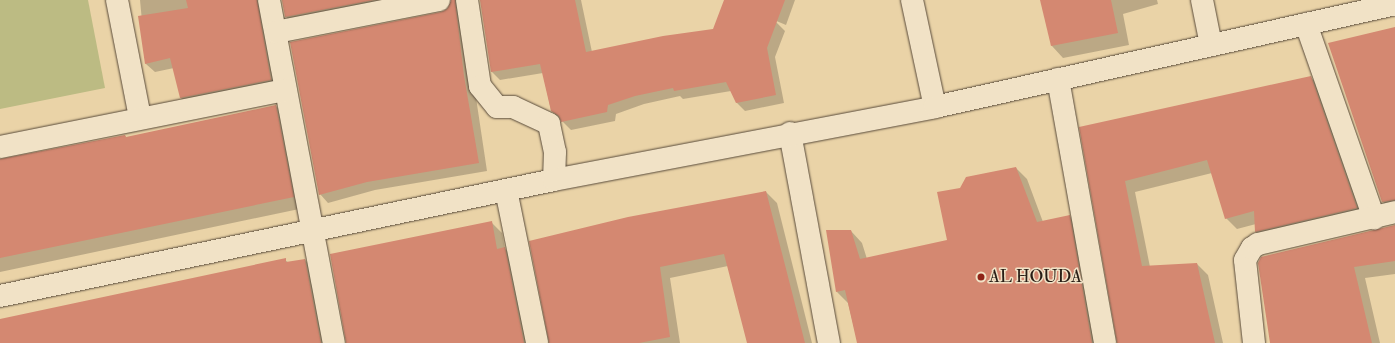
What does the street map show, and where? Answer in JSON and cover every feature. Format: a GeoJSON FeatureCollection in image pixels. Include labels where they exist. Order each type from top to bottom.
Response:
{"type":"FeatureCollection","features":[{"type":"Feature","properties":{"kind":"street"},"geometry":{"type":"LineString","coordinates":[[116,0],[140,117]]}},
{"type":"Feature","properties":{"kind":"street"},"geometry":{"type":"LineString","coordinates":[[269,0],[334,343]]}},
{"type":"Feature","properties":{"kind":"street"},"geometry":{"type":"LineString","coordinates":[[276,32],[439,0]]}},
{"type":"Feature","properties":{"kind":"street"},"geometry":{"type":"LineString","coordinates":[[467,0],[480,86],[497,107],[513,106],[549,124],[555,152],[554,180]]}},
{"type":"Feature","properties":{"kind":"street"},"geometry":{"type":"LineString","coordinates":[[912,0],[935,106]]}},
{"type":"Feature","properties":{"kind":"street"},"geometry":{"type":"LineString","coordinates":[[1202,0],[1211,45]]}},
{"type":"Feature","properties":{"kind":"street"},"geometry":{"type":"LineString","coordinates":[[0,296],[554,180],[935,106],[1395,4]]}},
{"type":"Feature","properties":{"kind":"street"},"geometry":{"type":"LineString","coordinates":[[1306,24],[1374,218]]}},
{"type":"Feature","properties":{"kind":"street"},"geometry":{"type":"LineString","coordinates":[[1058,79],[1105,343]]}},
{"type":"Feature","properties":{"kind":"street"},"geometry":{"type":"LineString","coordinates":[[0,147],[140,117],[285,90]]}},
{"type":"Feature","properties":{"kind":"street"},"geometry":{"type":"LineString","coordinates":[[790,133],[829,343]]}},
{"type":"Feature","properties":{"kind":"street"},"geometry":{"type":"LineString","coordinates":[[506,190],[537,343]]}},
{"type":"Feature","properties":{"kind":"street"},"geometry":{"type":"LineString","coordinates":[[1254,343],[1245,260],[1247,253],[1258,244],[1395,212]]}},
{"type":"Feature","properties":{"kind":"shaded area"},"geometry":{"type":"Polygon","coordinates":[[[0,0],[88,0],[105,88],[0,109],[0,0]]]}},
{"type":"Feature","properties":{"kind":"building"},"geometry":{"type":"Polygon","coordinates":[[[186,0],[257,0],[271,80],[180,98],[170,58],[145,64],[138,16],[188,8],[186,0]]]}},
{"type":"Feature","properties":{"kind":"building"},"geometry":{"type":"Polygon","coordinates":[[[282,0],[374,0],[285,17],[282,0]]]}},
{"type":"Feature","properties":{"kind":"building"},"geometry":{"type":"Polygon","coordinates":[[[451,0],[455,0],[464,76],[479,163],[367,182],[319,195],[290,42],[441,12],[447,9],[451,0]]]}},
{"type":"Feature","properties":{"kind":"building"},"geometry":{"type":"Polygon","coordinates":[[[480,0],[575,0],[586,52],[663,36],[713,29],[724,0],[785,0],[767,48],[776,95],[736,103],[726,82],[674,91],[673,88],[635,96],[608,105],[607,112],[561,122],[559,116],[551,111],[540,64],[491,72],[480,0]]]}},
{"type":"Feature","properties":{"kind":"building"},"geometry":{"type":"Polygon","coordinates":[[[1040,0],[1111,0],[1118,33],[1051,46],[1040,0]]]}},
{"type":"Feature","properties":{"kind":"building"},"geometry":{"type":"Polygon","coordinates":[[[1395,27],[1395,200],[1382,202],[1328,43],[1395,27]]]}},
{"type":"Feature","properties":{"kind":"building"},"geometry":{"type":"Polygon","coordinates":[[[1311,76],[1357,208],[1255,232],[1254,211],[1225,219],[1207,160],[1125,181],[1142,266],[1197,263],[1215,343],[1117,343],[1079,127],[1311,76]]]}},
{"type":"Feature","properties":{"kind":"building"},"geometry":{"type":"Polygon","coordinates":[[[276,105],[294,197],[0,258],[0,159],[125,135],[126,137],[276,105]]]}},
{"type":"Feature","properties":{"kind":"building","name":"AL HOUDA"},"geometry":{"type":"Polygon","coordinates":[[[1016,167],[1037,222],[1070,215],[1092,343],[857,343],[845,290],[836,292],[826,230],[851,230],[860,259],[947,240],[937,192],[960,188],[966,177],[1016,167]]]}},
{"type":"Feature","properties":{"kind":"building"},"geometry":{"type":"Polygon","coordinates":[[[766,191],[805,343],[747,343],[724,254],[660,267],[670,337],[639,343],[549,343],[529,241],[628,217],[766,191]]]}},
{"type":"Feature","properties":{"kind":"building"},"geometry":{"type":"Polygon","coordinates":[[[492,221],[497,249],[505,247],[524,343],[346,343],[330,254],[492,221]]]}},
{"type":"Feature","properties":{"kind":"building"},"geometry":{"type":"Polygon","coordinates":[[[1395,225],[1395,261],[1354,267],[1372,343],[1270,343],[1258,263],[1261,257],[1395,225]]]}},
{"type":"Feature","properties":{"kind":"building"},"geometry":{"type":"Polygon","coordinates":[[[286,258],[286,262],[305,259],[321,343],[0,343],[0,319],[286,258]]]}},
{"type":"Feature","properties":{"kind":"place","name":"AL HOUDA"},"geometry":{"type":"Point","coordinates":[981,277]}}]}
